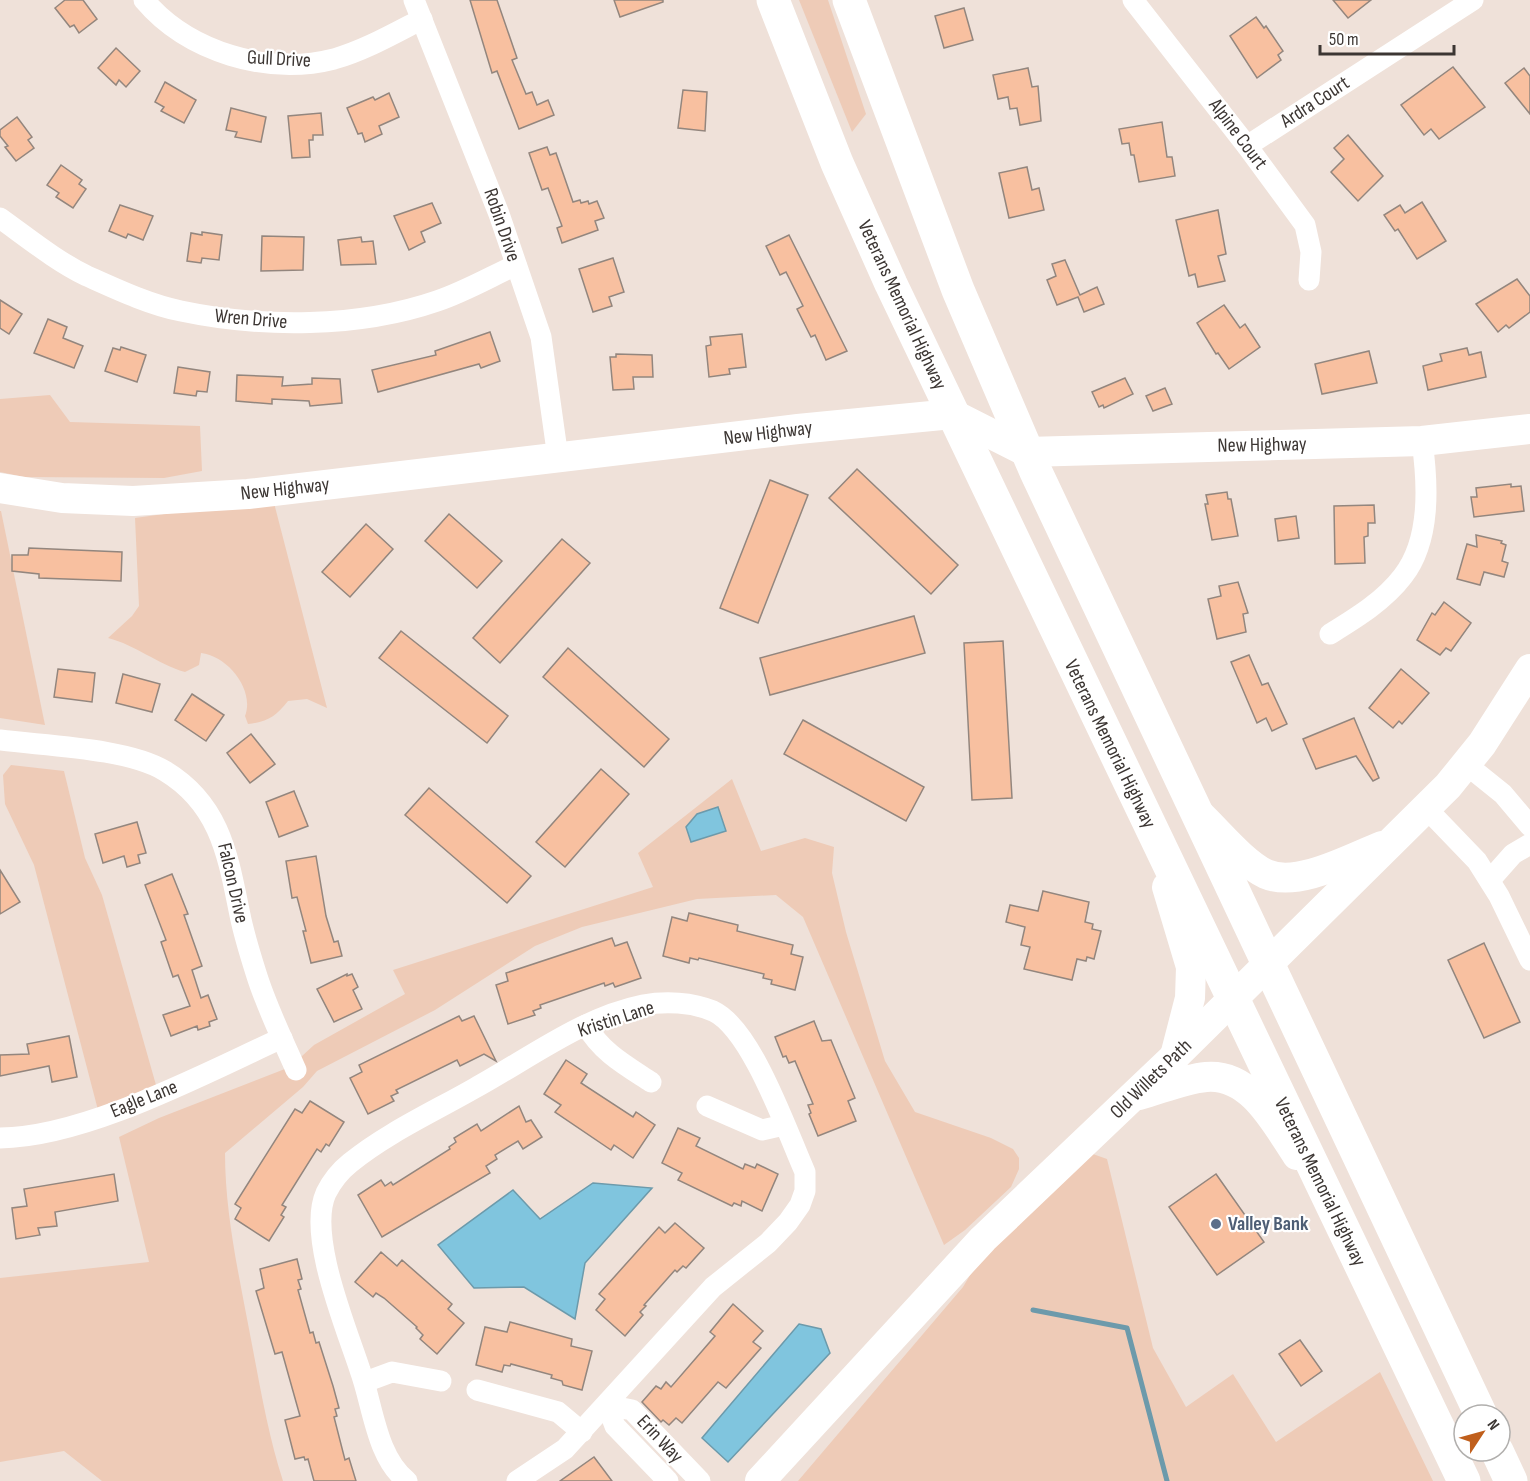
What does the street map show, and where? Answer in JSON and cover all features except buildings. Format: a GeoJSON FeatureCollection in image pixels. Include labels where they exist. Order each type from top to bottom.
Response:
{"type":"FeatureCollection","features":[{"type":"Feature","properties":{"kind":"highway","name":"Veterans Memorial Highway"},"geometry":{"type":"LineString","coordinates":[[772,0],[860,216],[952,414],[1464,1481]]}},
{"type":"Feature","properties":{"kind":"highway"},"geometry":{"type":"LineString","coordinates":[[849,0],[937,237],[1027,452],[1475,1403]]}},
{"type":"Feature","properties":{"kind":"highway"},"geometry":{"type":"LineString","coordinates":[[1503,1463],[1511,1481]]}},
{"type":"Feature","properties":{"kind":"main road","name":"New Highway"},"geometry":{"type":"LineString","coordinates":[[0,488],[62,498],[144,500],[248,494],[952,414],[1027,452],[1422,441],[1530,429]]}},
{"type":"Feature","properties":{"kind":"main road","name":"Old Willets Path"},"geometry":{"type":"LineString","coordinates":[[760,1481],[983,1239],[1270,964],[1467,765],[1530,669]]}},
{"type":"Feature","properties":{"kind":"main road"},"geometry":{"type":"LineString","coordinates":[[1198,813],[1252,864],[1275,877],[1305,876],[1393,842]]}},
{"type":"Feature","properties":{"kind":"main road"},"geometry":{"type":"LineString","coordinates":[[1146,818],[1191,967],[1190,998],[1175,1056]]}},
{"type":"Feature","properties":{"kind":"main road"},"geometry":{"type":"LineString","coordinates":[[1133,1096],[1205,1077],[1220,1078],[1237,1084],[1250,1092],[1265,1109],[1330,1204]]}},
{"type":"Feature","properties":{"kind":"street","name":"Gull Drive"},"geometry":{"type":"LineString","coordinates":[[144,0],[154,11],[187,36],[220,53],[257,61],[297,63],[332,59],[362,50],[418,10]]}},
{"type":"Feature","properties":{"kind":"street","name":"Alpine Court"},"geometry":{"type":"LineString","coordinates":[[1134,0],[1305,225],[1311,252],[1309,280]]}},
{"type":"Feature","properties":{"kind":"street","name":"Ardra Court"},"geometry":{"type":"LineString","coordinates":[[1247,146],[1473,0]]}},
{"type":"Feature","properties":{"kind":"street","name":"Robin Drive"},"geometry":{"type":"LineString","coordinates":[[418,10],[499,214],[541,337],[558,458]]}},
{"type":"Feature","properties":{"kind":"street","name":"Wren Drive"},"geometry":{"type":"LineString","coordinates":[[0,218],[85,275],[133,294],[179,311],[284,324],[327,322],[394,312],[437,302],[516,265]]}},
{"type":"Feature","properties":{"kind":"street"},"geometry":{"type":"LineString","coordinates":[[1330,634],[1382,598],[1404,576],[1417,548],[1425,513],[1427,484],[1422,441]]}},
{"type":"Feature","properties":{"kind":"street","name":"Falcon Drive"},"geometry":{"type":"LineString","coordinates":[[0,740],[118,755],[164,770],[195,794],[221,832],[233,873],[240,918],[257,976],[296,1070]]}},
{"type":"Feature","properties":{"kind":"street"},"geometry":{"type":"LineString","coordinates":[[1467,765],[1503,794],[1530,825]]}},
{"type":"Feature","properties":{"kind":"street"},"geometry":{"type":"LineString","coordinates":[[1426,808],[1465,846],[1490,880],[1530,960]]}},
{"type":"Feature","properties":{"kind":"street"},"geometry":{"type":"LineString","coordinates":[[1490,880],[1513,854],[1530,844]]}},
{"type":"Feature","properties":{"kind":"street","name":"Kristin Lane"},"geometry":{"type":"LineString","coordinates":[[407,1481],[397,1474],[386,1455],[364,1382],[326,1272],[322,1209],[326,1194],[335,1178],[349,1164],[377,1144],[549,1044],[586,1026],[642,1005],[674,1002],[713,1011],[730,1023],[751,1051],[805,1172],[805,1191],[800,1205],[768,1243],[713,1287],[608,1405],[565,1449],[517,1481]]}},
{"type":"Feature","properties":{"kind":"street"},"geometry":{"type":"LineString","coordinates":[[586,1026],[595,1041],[608,1054],[651,1082]]}},
{"type":"Feature","properties":{"kind":"street","name":"Eagle Lane"},"geometry":{"type":"LineString","coordinates":[[0,1138],[75,1126],[167,1090],[282,1038]]}},
{"type":"Feature","properties":{"kind":"street"},"geometry":{"type":"LineString","coordinates":[[707,1106],[762,1130],[784,1125]]}},
{"type":"Feature","properties":{"kind":"street"},"geometry":{"type":"LineString","coordinates":[[364,1382],[392,1372],[441,1381]]}},
{"type":"Feature","properties":{"kind":"street"},"geometry":{"type":"LineString","coordinates":[[477,1390],[558,1412],[582,1432]]}},
{"type":"Feature","properties":{"kind":"street","name":"Erin Way"},"geometry":{"type":"LineString","coordinates":[[608,1405],[615,1426],[668,1481]]}},
{"type":"Feature","properties":{"kind":"street","name":"Erin Way"},"geometry":{"type":"LineString","coordinates":[[608,1405],[632,1410],[700,1481]]}},
{"type":"Feature","properties":{"kind":"shaded area"},"geometry":{"type":"Polygon","coordinates":[[[799,0],[828,0],[866,114],[852,132],[799,0]]]}},
{"type":"Feature","properties":{"kind":"shaded area"},"geometry":{"type":"Polygon","coordinates":[[[50,395],[70,422],[200,426],[202,471],[164,478],[24,477],[0,472],[0,399],[50,395]]]}},
{"type":"Feature","properties":{"kind":"shaded area"},"geometry":{"type":"Polygon","coordinates":[[[273,499],[327,708],[307,699],[288,701],[271,717],[261,722],[248,724],[245,716],[247,706],[243,685],[221,660],[201,653],[199,665],[185,672],[108,638],[132,616],[139,606],[135,518],[273,499]]]}},
{"type":"Feature","properties":{"kind":"shaded area"},"geometry":{"type":"Polygon","coordinates":[[[1,511],[45,725],[0,718],[1,511]]]}},
{"type":"Feature","properties":{"kind":"shaded area"},"geometry":{"type":"Polygon","coordinates":[[[11,765],[64,771],[85,858],[102,895],[156,1085],[98,1110],[34,865],[5,804],[3,775],[11,765]]]}},
{"type":"Feature","properties":{"kind":"shaded area"},"geometry":{"type":"Polygon","coordinates":[[[732,779],[761,851],[805,838],[834,847],[832,873],[846,932],[885,1061],[915,1112],[991,1138],[1013,1149],[1019,1158],[1019,1169],[1011,1187],[965,1230],[944,1245],[803,917],[776,895],[697,899],[582,927],[535,946],[435,1010],[317,1071],[303,1087],[225,1153],[227,1197],[237,1263],[272,1443],[283,1481],[102,1481],[64,1451],[0,1462],[0,1278],[149,1262],[119,1137],[159,1118],[290,1067],[314,1045],[405,994],[393,970],[653,887],[638,853],[732,779]]]}},
{"type":"Feature","properties":{"kind":"shaded area"},"geometry":{"type":"Polygon","coordinates":[[[1090,1153],[1107,1159],[1153,1348],[1186,1407],[1233,1374],[1276,1442],[1380,1372],[1433,1481],[798,1481],[963,1287],[988,1245],[1090,1153]]]}},
{"type":"Feature","properties":{"kind":"water"},"geometry":{"type":"Polygon","coordinates":[[[718,807],[726,831],[691,842],[686,827],[697,814],[718,807]]]}},
{"type":"Feature","properties":{"kind":"water"},"geometry":{"type":"Polygon","coordinates":[[[593,1183],[652,1188],[585,1263],[575,1319],[524,1287],[474,1288],[438,1245],[513,1190],[540,1219],[593,1183]]]}},
{"type":"Feature","properties":{"kind":"water"},"geometry":{"type":"Polygon","coordinates":[[[799,1324],[821,1329],[830,1353],[728,1462],[702,1438],[799,1324]]]}},
{"type":"Feature","properties":{"kind":"waterway"},"geometry":{"type":"LineString","coordinates":[[1033,1310],[1127,1328],[1167,1481]]}},
{"type":"Feature","properties":{"kind":"place","name":"Valley Bank"},"geometry":{"type":"Point","coordinates":[1216,1224]}}]}
